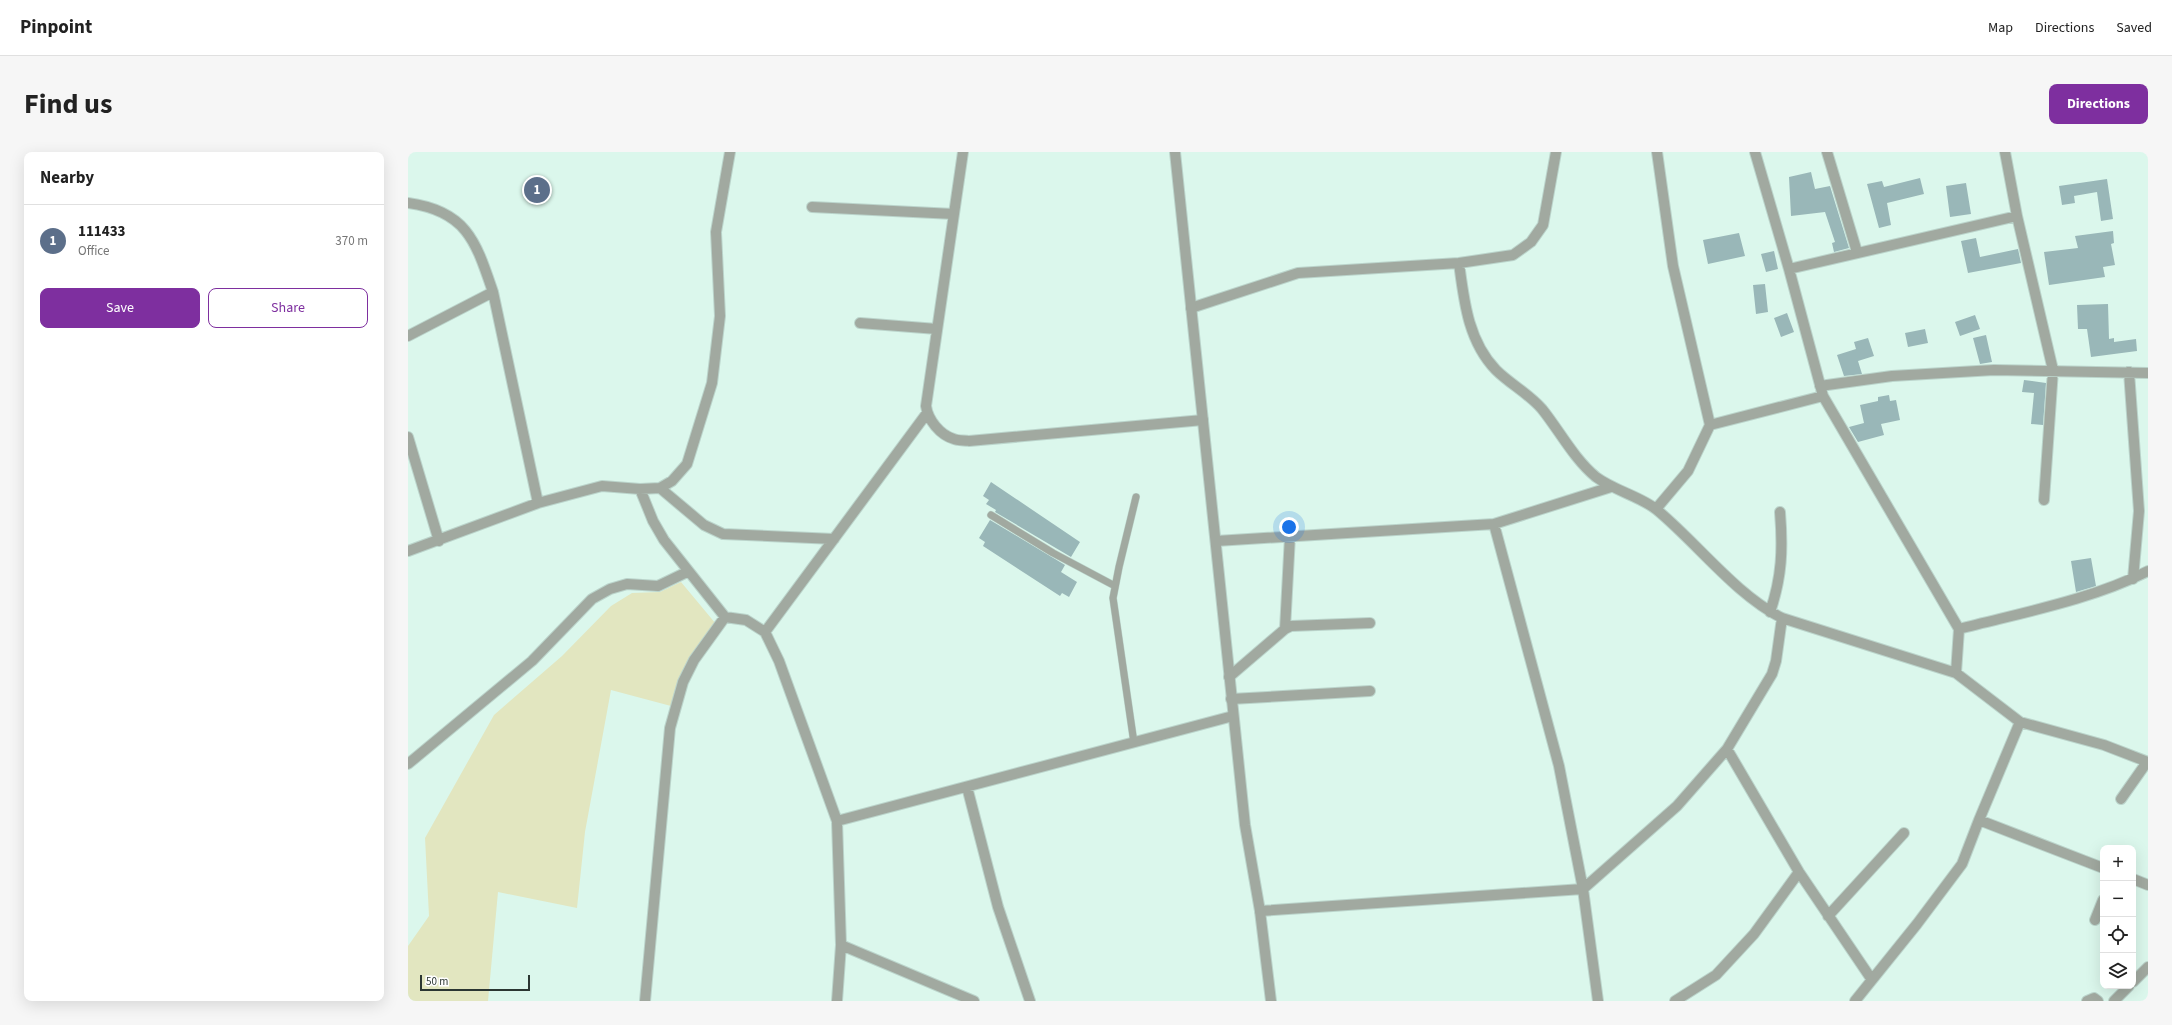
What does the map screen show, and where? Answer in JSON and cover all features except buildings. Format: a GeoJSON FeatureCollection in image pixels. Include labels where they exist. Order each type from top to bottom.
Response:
{"type":"FeatureCollection","features":[{"type":"Feature","properties":{"kind":"street"},"geometry":{"type":"LineString","coordinates":[[408,551],[439,541],[538,503],[602,486],[640,489],[660,488],[672,481],[688,464],[712,383],[720,316],[716,232],[730,152]]}},
{"type":"Feature","properties":{"kind":"street"},"geometry":{"type":"LineString","coordinates":[[962,152],[926,406],[927,413],[932,422],[954,439],[970,441],[1203,420]]}},
{"type":"Feature","properties":{"kind":"street"},"geometry":{"type":"LineString","coordinates":[[1175,152],[1245,825],[1260,911],[1271,1001]]}},
{"type":"Feature","properties":{"kind":"street"},"geometry":{"type":"LineString","coordinates":[[1191,308],[1298,273],[1459,263],[1513,255],[1531,242],[1543,226],[1556,152]]}},
{"type":"Feature","properties":{"kind":"street"},"geometry":{"type":"LineString","coordinates":[[1656,509],[1688,471],[1710,425],[1673,266],[1657,152]]}},
{"type":"Feature","properties":{"kind":"street"},"geometry":{"type":"LineString","coordinates":[[1755,152],[1822,391],[1959,629],[1956,673]]}},
{"type":"Feature","properties":{"kind":"street"},"geometry":{"type":"LineString","coordinates":[[1827,152],[1857,252]]}},
{"type":"Feature","properties":{"kind":"street"},"geometry":{"type":"LineString","coordinates":[[2005,152],[2016,216],[2053,370],[2044,500]]}},
{"type":"Feature","properties":{"kind":"street"},"geometry":{"type":"LineString","coordinates":[[408,203],[423,205],[444,213],[464,228],[479,250],[493,292],[538,503]]}},
{"type":"Feature","properties":{"kind":"street"},"geometry":{"type":"LineString","coordinates":[[812,207],[954,214]]}},
{"type":"Feature","properties":{"kind":"street"},"geometry":{"type":"LineString","coordinates":[[1789,269],[2016,216]]}},
{"type":"Feature","properties":{"kind":"street"},"geometry":{"type":"LineString","coordinates":[[1459,263],[1467,318],[1484,356],[1496,370],[1528,394],[1581,461],[1595,476],[1611,487],[1656,509],[1713,565],[1770,612],[1782,618],[1956,673],[2020,722],[2104,745],[2148,762],[2121,799]]}},
{"type":"Feature","properties":{"kind":"street"},"geometry":{"type":"LineString","coordinates":[[408,336],[493,292]]}},
{"type":"Feature","properties":{"kind":"street"},"geometry":{"type":"LineString","coordinates":[[860,323],[937,329]]}},
{"type":"Feature","properties":{"kind":"street"},"geometry":{"type":"LineString","coordinates":[[1710,425],[1822,391],[1892,376],[1994,370],[2148,373]]}},
{"type":"Feature","properties":{"kind":"street"},"geometry":{"type":"LineString","coordinates":[[2129,372],[2139,511],[2133,579]]}},
{"type":"Feature","properties":{"kind":"street"},"geometry":{"type":"LineString","coordinates":[[765,632],[927,413]]}},
{"type":"Feature","properties":{"kind":"street"},"geometry":{"type":"LineString","coordinates":[[408,437],[439,541]]}},
{"type":"Feature","properties":{"kind":"street"},"geometry":{"type":"LineString","coordinates":[[1216,541],[1494,524],[1611,487]]}},
{"type":"Feature","properties":{"kind":"street"},"geometry":{"type":"LineString","coordinates":[[660,488],[704,525],[723,534],[834,539]]}},
{"type":"Feature","properties":{"kind":"street"},"geometry":{"type":"LineString","coordinates":[[640,489],[653,521],[664,540],[688,572],[725,617],[746,620],[765,632],[779,661],[837,821],[841,945],[837,1001]]}},
{"type":"Feature","properties":{"kind":"street"},"geometry":{"type":"LineString","coordinates":[[1770,612],[1779,587],[1783,551],[1780,512]]}},
{"type":"Feature","properties":{"kind":"street"},"geometry":{"type":"LineString","coordinates":[[1494,524],[1559,766],[1583,889],[1598,1001]]}},
{"type":"Feature","properties":{"kind":"street"},"geometry":{"type":"LineString","coordinates":[[1285,629],[1290,536]]}},
{"type":"Feature","properties":{"kind":"street"},"geometry":{"type":"LineString","coordinates":[[1959,629],[2078,598],[2133,579],[2148,571]]}},
{"type":"Feature","properties":{"kind":"street"},"geometry":{"type":"LineString","coordinates":[[408,764],[532,661],[592,599],[610,589],[627,584],[658,586],[688,572]]}},
{"type":"Feature","properties":{"kind":"street"},"geometry":{"type":"LineString","coordinates":[[645,1001],[670,728],[683,682],[694,660],[725,617]]}},
{"type":"Feature","properties":{"kind":"street"},"geometry":{"type":"LineString","coordinates":[[1260,911],[1583,889],[1677,806],[1727,749],[1772,674],[1776,661],[1782,618]]}},
{"type":"Feature","properties":{"kind":"street"},"geometry":{"type":"LineString","coordinates":[[1229,677],[1285,629],[1291,626],[1370,623]]}},
{"type":"Feature","properties":{"kind":"street"},"geometry":{"type":"LineString","coordinates":[[1231,699],[1370,690]]}},
{"type":"Feature","properties":{"kind":"street"},"geometry":{"type":"LineString","coordinates":[[837,821],[1233,716]]}},
{"type":"Feature","properties":{"kind":"street"},"geometry":{"type":"LineString","coordinates":[[1855,1001],[1918,924],[1962,864],[2020,722]]}},
{"type":"Feature","properties":{"kind":"street"},"geometry":{"type":"LineString","coordinates":[[1727,749],[1799,872],[1872,980]]}},
{"type":"Feature","properties":{"kind":"street"},"geometry":{"type":"LineString","coordinates":[[967,787],[998,907],[1030,1001]]}},
{"type":"Feature","properties":{"kind":"street"},"geometry":{"type":"LineString","coordinates":[[1979,820],[2100,867]]}},
{"type":"Feature","properties":{"kind":"street"},"geometry":{"type":"LineString","coordinates":[[1828,916],[1904,833]]}},
{"type":"Feature","properties":{"kind":"street"},"geometry":{"type":"LineString","coordinates":[[1675,1001],[1716,975],[1754,934],[1799,872]]}},
{"type":"Feature","properties":{"kind":"street"},"geometry":{"type":"LineString","coordinates":[[2136,880],[2148,885]]}},
{"type":"Feature","properties":{"kind":"street"},"geometry":{"type":"LineString","coordinates":[[2095,920],[2100,908]]}},
{"type":"Feature","properties":{"kind":"street"},"geometry":{"type":"LineString","coordinates":[[841,945],[974,1001]]}},
{"type":"Feature","properties":{"kind":"street"},"geometry":{"type":"LineString","coordinates":[[2136,979],[2148,967]]}},
{"type":"Feature","properties":{"kind":"street"},"geometry":{"type":"LineString","coordinates":[[2114,1001],[2126,989]]}},
{"type":"Feature","properties":{"kind":"street"},"geometry":{"type":"LineString","coordinates":[[2087,1001],[2094,998],[2098,1001]]}},
{"type":"Feature","properties":{"kind":"lane"},"geometry":{"type":"LineString","coordinates":[[1134,742],[1113,598],[1136,498]]}},
{"type":"Feature","properties":{"kind":"lane"},"geometry":{"type":"LineString","coordinates":[[991,515],[1052,553],[1115,586]]}},
{"type":"Feature","properties":{"kind":"green space"},"geometry":{"type":"Polygon","coordinates":[[[681,582],[716,624],[679,678],[671,706],[611,690],[585,832],[577,908],[498,892],[488,1001],[408,1001],[408,946],[429,916],[425,838],[494,715],[562,656],[611,606],[632,593],[660,592],[681,582]]]}},
{"type":"Feature","properties":{"kind":"place","name":"111433"},"geometry":{"type":"Point","coordinates":[537,190]}}]}
